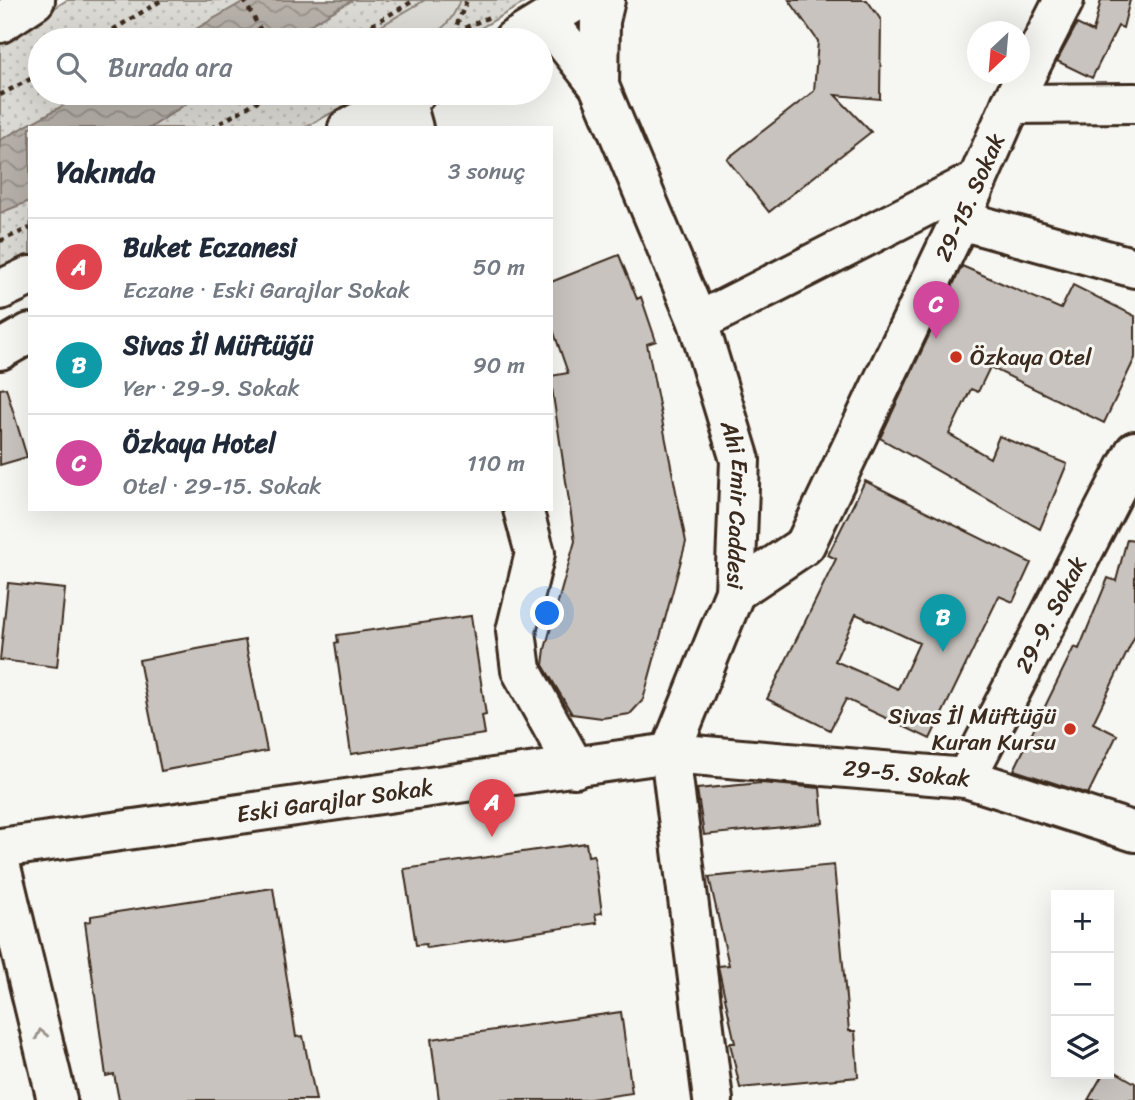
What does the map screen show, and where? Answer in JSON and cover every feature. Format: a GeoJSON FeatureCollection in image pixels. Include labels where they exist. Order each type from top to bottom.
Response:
{"type":"FeatureCollection","features":[{"type":"Feature","properties":{"kind":"street"},"geometry":{"type":"LineString","coordinates":[[0,23],[35,0]]}},
{"type":"Feature","properties":{"kind":"street","name":"Ahi Emir Caddesi"},"geometry":{"type":"LineString","coordinates":[[599,86],[600,21],[605,0]]}},
{"type":"Feature","properties":{"kind":"street","name":"29-15. Sokak"},"geometry":{"type":"LineString","coordinates":[[735,592],[806,545],[960,220],[1011,104],[1064,0]]}},
{"type":"Feature","properties":{"kind":"street"},"geometry":{"type":"LineString","coordinates":[[502,28],[563,11]]}},
{"type":"Feature","properties":{"kind":"street","name":"Ahi Emir Caddesi"},"geometry":{"type":"LineString","coordinates":[[563,11],[599,86],[698,322],[740,460],[735,592],[670,753],[713,1100]]}},
{"type":"Feature","properties":{"kind":"street"},"geometry":{"type":"LineString","coordinates":[[1011,104],[1135,103]]}},
{"type":"Feature","properties":{"kind":"street"},"geometry":{"type":"LineString","coordinates":[[359,125],[411,106]]}},
{"type":"Feature","properties":{"kind":"street"},"geometry":{"type":"LineString","coordinates":[[698,322],[977,180]]}},
{"type":"Feature","properties":{"kind":"street"},"geometry":{"type":"LineString","coordinates":[[960,220],[1135,268]]}},
{"type":"Feature","properties":{"kind":"street"},"geometry":{"type":"LineString","coordinates":[[0,290],[28,277]]}},
{"type":"Feature","properties":{"kind":"street"},"geometry":{"type":"LineString","coordinates":[[0,350],[28,334]]}},
{"type":"Feature","properties":{"kind":"street","name":"29-9. Sokak"},"geometry":{"type":"LineString","coordinates":[[966,778],[1133,461]]}},
{"type":"Feature","properties":{"kind":"street"},"geometry":{"type":"LineString","coordinates":[[524,511],[535,553],[516,631],[521,670],[575,768]]}},
{"type":"Feature","properties":{"kind":"street","name":"29-5. Sokak"},"geometry":{"type":"LineString","coordinates":[[670,753],[966,778],[1135,832]]}},
{"type":"Feature","properties":{"kind":"street","name":"Eski Garajlar Sokak"},"geometry":{"type":"LineString","coordinates":[[0,848],[670,753]]}},
{"type":"Feature","properties":{"kind":"street"},"geometry":{"type":"LineString","coordinates":[[0,863],[57,1100]]}},
{"type":"Feature","properties":{"kind":"path"},"geometry":{"type":"LineString","coordinates":[[116,28],[162,0]]}},
{"type":"Feature","properties":{"kind":"path"},"geometry":{"type":"LineString","coordinates":[[244,0],[259,28]]}},
{"type":"Feature","properties":{"kind":"path"},"geometry":{"type":"LineString","coordinates":[[366,28],[415,0]]}},
{"type":"Feature","properties":{"kind":"path"},"geometry":{"type":"LineString","coordinates":[[455,28],[467,0]]}},
{"type":"Feature","properties":{"kind":"path"},"geometry":{"type":"LineString","coordinates":[[0,95],[28,80]]}},
{"type":"Feature","properties":{"kind":"path"},"geometry":{"type":"LineString","coordinates":[[215,126],[251,105]]}},
{"type":"Feature","properties":{"kind":"path"},"geometry":{"type":"LineString","coordinates":[[0,241],[28,229]]}},
{"type":"Feature","properties":{"kind":"shaded area"},"geometry":{"type":"Polygon","coordinates":[[[67,0],[529,0],[481,28],[28,28],[28,105],[346,105],[308,126],[28,126],[28,267],[0,280],[0,43],[67,0]]]}},
{"type":"Feature","properties":{"kind":"shaded area"},"geometry":{"type":"Polygon","coordinates":[[[425,0],[460,0],[454,14],[442,28],[378,28],[425,0]]]}},
{"type":"Feature","properties":{"kind":"water"},"geometry":{"type":"Polygon","coordinates":[[[246,0],[353,0],[304,28],[198,28],[246,0]]]}},
{"type":"Feature","properties":{"kind":"water"},"geometry":{"type":"Polygon","coordinates":[[[64,105],[184,105],[153,126],[28,126],[28,202],[0,213],[0,140],[64,105]]]}},
{"type":"Feature","properties":{"kind":"building"},"geometry":{"type":"Polygon","coordinates":[[[789,0],[867,0],[881,20],[880,99],[835,95],[871,132],[769,212],[727,159],[814,91],[818,41],[789,0]]]}},
{"type":"Feature","properties":{"kind":"building"},"geometry":{"type":"Polygon","coordinates":[[[1101,0],[1130,0],[1123,28],[1118,26],[1092,78],[1057,61],[1077,24],[1093,32],[1101,0]]]}},
{"type":"Feature","properties":{"kind":"building"},"geometry":{"type":"Polygon","coordinates":[[[619,255],[637,299],[641,297],[656,341],[647,344],[686,542],[643,700],[630,714],[602,718],[572,714],[543,665],[575,541],[553,395],[553,376],[568,373],[553,330],[553,281],[619,255]]]}},
{"type":"Feature","properties":{"kind":"building"},"geometry":{"type":"Polygon","coordinates":[[[962,266],[1061,309],[1073,285],[1135,316],[1135,358],[1104,423],[990,367],[978,392],[971,389],[949,434],[990,458],[999,436],[1067,464],[1040,529],[880,438],[962,266]]]}},
{"type":"Feature","properties":{"kind":"building"},"geometry":{"type":"Polygon","coordinates":[[[6,388],[27,457],[0,465],[0,389],[6,388]]]}},
{"type":"Feature","properties":{"kind":"building"},"geometry":{"type":"Polygon","coordinates":[[[865,481],[1031,563],[1013,602],[999,596],[930,739],[846,699],[830,730],[767,699],[836,559],[828,555],[865,481]],[[856,614],[835,661],[898,689],[919,643],[856,614]]]}},
{"type":"Feature","properties":{"kind":"building","name":"Sivas İl Müftüğü Kuran Kursu"},"geometry":{"type":"Polygon","coordinates":[[[1127,539],[1135,540],[1135,636],[1093,723],[1117,735],[1088,794],[1014,770],[1074,647],[1079,649],[1108,578],[1116,581],[1127,539]]]}},
{"type":"Feature","properties":{"kind":"building"},"geometry":{"type":"Polygon","coordinates":[[[8,583],[65,589],[57,667],[0,660],[8,583]]]}},
{"type":"Feature","properties":{"kind":"building"},"geometry":{"type":"Polygon","coordinates":[[[471,616],[486,715],[482,716],[485,734],[351,754],[335,643],[338,642],[337,635],[471,616]]]}},
{"type":"Feature","properties":{"kind":"building"},"geometry":{"type":"Polygon","coordinates":[[[245,640],[267,751],[161,771],[139,660],[245,640]]]}},
{"type":"Feature","properties":{"kind":"building"},"geometry":{"type":"Polygon","coordinates":[[[761,783],[820,788],[823,823],[704,835],[697,789],[761,783]]]}},
{"type":"Feature","properties":{"kind":"building"},"geometry":{"type":"Polygon","coordinates":[[[586,843],[588,856],[594,855],[602,913],[595,914],[597,923],[427,948],[426,944],[416,945],[404,869],[586,843]]]}},
{"type":"Feature","properties":{"kind":"building"},"geometry":{"type":"Polygon","coordinates":[[[834,865],[849,1031],[855,1031],[858,1077],[740,1088],[730,1043],[735,1043],[718,966],[729,965],[709,877],[834,865]]]}},
{"type":"Feature","properties":{"kind":"building"},"geometry":{"type":"Polygon","coordinates":[[[273,888],[296,1037],[303,1036],[316,1100],[119,1100],[114,1074],[106,1076],[85,922],[91,921],[91,916],[273,888]]]}},
{"type":"Feature","properties":{"kind":"building"},"geometry":{"type":"Polygon","coordinates":[[[621,1012],[632,1093],[584,1100],[439,1100],[431,1039],[621,1012]]]}},
{"type":"Feature","properties":{"kind":"building"},"geometry":{"type":"Polygon","coordinates":[[[1114,1071],[1135,1083],[1135,1100],[1088,1100],[1100,1079],[1114,1079],[1114,1071]]]}},
{"type":"Feature","properties":{"kind":"place","name":"Özkaya Hotel"},"geometry":{"type":"Point","coordinates":[936,339]}},
{"type":"Feature","properties":{"kind":"place","name":"Özkaya Otel"},"geometry":{"type":"Point","coordinates":[956,357]}},
{"type":"Feature","properties":{"kind":"place","name":"Sivas İl Müftüğü"},"geometry":{"type":"Point","coordinates":[943,652]}},
{"type":"Feature","properties":{"kind":"place","name":"Sivas İl Müftüğü Kuran Kursu"},"geometry":{"type":"Point","coordinates":[1070,729]}},
{"type":"Feature","properties":{"kind":"place","name":"Buket Eczanesi"},"geometry":{"type":"Point","coordinates":[492,837]}}]}
